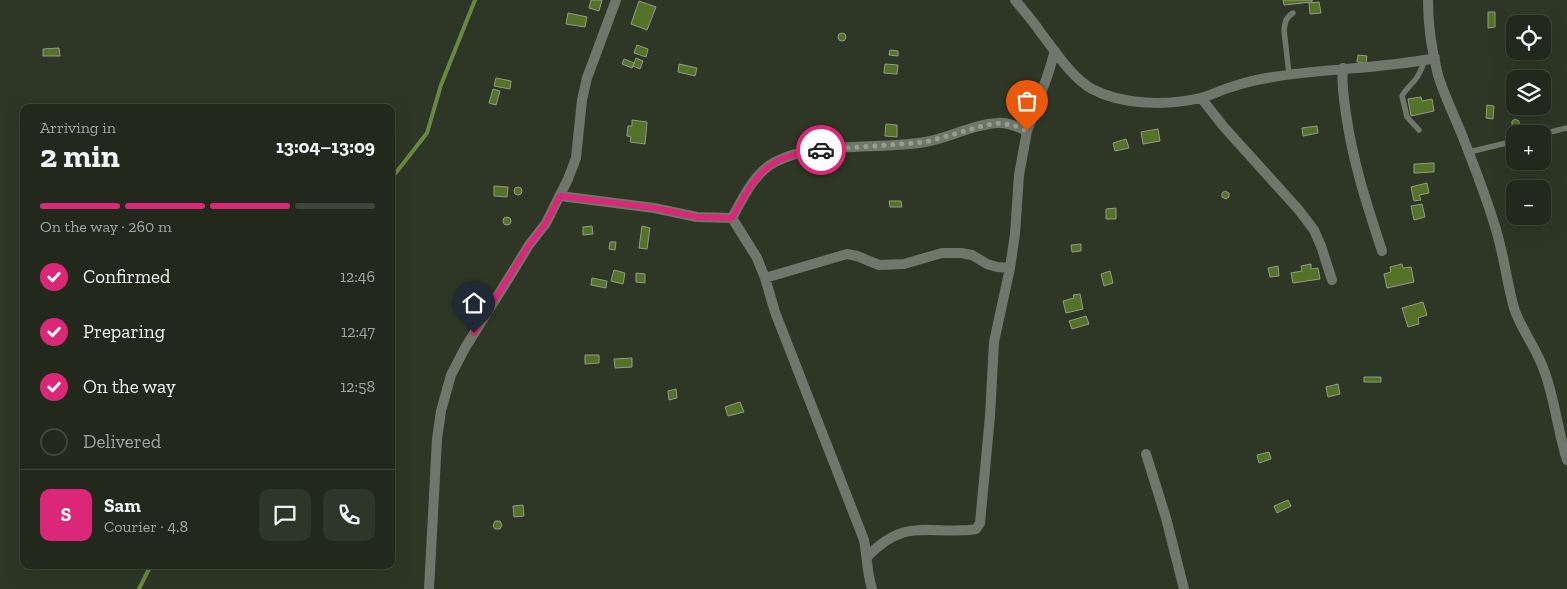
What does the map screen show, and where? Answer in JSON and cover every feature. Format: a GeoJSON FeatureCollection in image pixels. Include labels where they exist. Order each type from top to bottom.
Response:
{"type":"FeatureCollection","features":[{"type":"Feature","properties":{"kind":"street"},"geometry":{"type":"LineString","coordinates":[[429,589],[437,439],[441,411],[451,375],[465,348],[529,245],[546,223],[560,196],[576,158],[582,100],[587,78],[616,0]]}},
{"type":"Feature","properties":{"kind":"street"},"geometry":{"type":"LineString","coordinates":[[1015,0],[1055,51],[1081,80],[1092,89],[1109,96],[1132,101],[1157,104],[1201,98],[1247,82],[1289,74],[1430,59]]}},
{"type":"Feature","properties":{"kind":"street"},"geometry":{"type":"LineString","coordinates":[[1428,0],[1430,59],[1439,76],[1494,221],[1515,310],[1545,372],[1567,460]]}},
{"type":"Feature","properties":{"kind":"street"},"geometry":{"type":"LineString","coordinates":[[867,557],[885,540],[904,531],[916,529],[970,530],[976,529],[980,523],[990,416],[994,342],[1010,268],[1015,234],[1019,175],[1027,131],[1055,51]]}},
{"type":"Feature","properties":{"kind":"street"},"geometry":{"type":"LineString","coordinates":[[1343,68],[1342,88],[1352,150],[1359,179],[1382,251]]}},
{"type":"Feature","properties":{"kind":"street"},"geometry":{"type":"LineString","coordinates":[[1201,98],[1298,209],[1314,230],[1332,280]]}},
{"type":"Feature","properties":{"kind":"street"},"geometry":{"type":"LineString","coordinates":[[732,218],[749,188],[761,172],[774,162],[789,156],[809,152],[926,142],[986,125],[1000,123],[1016,126],[1027,131]]}},
{"type":"Feature","properties":{"kind":"street"},"geometry":{"type":"LineString","coordinates":[[560,196],[654,208],[697,217],[732,218]]}},
{"type":"Feature","properties":{"kind":"street"},"geometry":{"type":"LineString","coordinates":[[732,218],[757,258],[766,278],[775,312],[864,540],[868,574],[872,589]]}},
{"type":"Feature","properties":{"kind":"street"},"geometry":{"type":"LineString","coordinates":[[766,278],[847,254],[879,265],[891,265],[904,264],[942,253],[955,253],[972,255],[987,264],[1010,268]]}},
{"type":"Feature","properties":{"kind":"street"},"geometry":{"type":"LineString","coordinates":[[1146,454],[1166,518],[1184,589]]}},
{"type":"Feature","properties":{"kind":"lane"},"geometry":{"type":"LineString","coordinates":[[1289,74],[1286,56],[1285,23],[1288,16],[1293,13]]}},
{"type":"Feature","properties":{"kind":"lane"},"geometry":{"type":"LineString","coordinates":[[1419,130],[1406,116],[1402,96],[1406,88],[1414,81],[1430,59]]}},
{"type":"Feature","properties":{"kind":"lane"},"geometry":{"type":"LineString","coordinates":[[1551,132],[1567,128]]}},
{"type":"Feature","properties":{"kind":"lane"},"geometry":{"type":"LineString","coordinates":[[1469,152],[1506,143]]}},
{"type":"Feature","properties":{"kind":"building"},"geometry":{"type":"Polygon","coordinates":[[[591,0],[602,0],[599,11],[589,8],[591,0]]]}},
{"type":"Feature","properties":{"kind":"building"},"geometry":{"type":"Polygon","coordinates":[[[1283,0],[1312,0],[1312,2],[1284,5],[1283,0]]]}},
{"type":"Feature","properties":{"kind":"building"},"geometry":{"type":"Polygon","coordinates":[[[639,1],[656,7],[647,30],[631,24],[639,1]]]}},
{"type":"Feature","properties":{"kind":"building"},"geometry":{"type":"Polygon","coordinates":[[[1319,2],[1321,13],[1310,14],[1309,3],[1319,2]]]}},
{"type":"Feature","properties":{"kind":"building"},"geometry":{"type":"Polygon","coordinates":[[[1488,12],[1495,12],[1495,27],[1488,28],[1488,12]]]}},
{"type":"Feature","properties":{"kind":"building"},"geometry":{"type":"Polygon","coordinates":[[[568,13],[587,17],[585,27],[566,24],[568,13]]]}},
{"type":"Feature","properties":{"kind":"building"},"geometry":{"type":"Polygon","coordinates":[[[842,33],[846,37],[842,41],[838,37],[842,33]]]}},
{"type":"Feature","properties":{"kind":"building"},"geometry":{"type":"Polygon","coordinates":[[[637,45],[648,49],[646,57],[634,53],[637,45]]]}},
{"type":"Feature","properties":{"kind":"building"},"geometry":{"type":"Polygon","coordinates":[[[59,48],[60,56],[43,56],[43,49],[59,48]]]}},
{"type":"Feature","properties":{"kind":"building"},"geometry":{"type":"Polygon","coordinates":[[[890,50],[898,51],[898,56],[889,55],[890,50]]]}},
{"type":"Feature","properties":{"kind":"building"},"geometry":{"type":"Polygon","coordinates":[[[1358,55],[1367,56],[1366,63],[1357,62],[1358,55]]]}},
{"type":"Feature","properties":{"kind":"building"},"geometry":{"type":"Polygon","coordinates":[[[636,58],[643,61],[640,69],[633,66],[636,58]]]}},
{"type":"Feature","properties":{"kind":"building"},"geometry":{"type":"Polygon","coordinates":[[[624,59],[634,63],[632,68],[622,64],[624,59]]]}},
{"type":"Feature","properties":{"kind":"building"},"geometry":{"type":"Polygon","coordinates":[[[679,64],[697,68],[695,76],[678,72],[679,64]]]}},
{"type":"Feature","properties":{"kind":"building"},"geometry":{"type":"Polygon","coordinates":[[[885,64],[898,65],[897,74],[884,73],[885,64]]]}},
{"type":"Feature","properties":{"kind":"building"},"geometry":{"type":"Polygon","coordinates":[[[496,78],[511,81],[510,89],[494,86],[496,78]]]}},
{"type":"Feature","properties":{"kind":"building"},"geometry":{"type":"Polygon","coordinates":[[[493,89],[500,91],[496,105],[489,103],[493,89]]]}},
{"type":"Feature","properties":{"kind":"building"},"geometry":{"type":"Polygon","coordinates":[[[1421,97],[1422,101],[1432,99],[1434,111],[1411,116],[1408,99],[1421,97]]]}},
{"type":"Feature","properties":{"kind":"building"},"geometry":{"type":"Polygon","coordinates":[[[1487,105],[1494,106],[1493,119],[1486,118],[1487,105]]]}},
{"type":"Feature","properties":{"kind":"building"},"geometry":{"type":"Polygon","coordinates":[[[1515,119],[1519,121],[1519,125],[1512,125],[1512,121],[1515,119]]]}},
{"type":"Feature","properties":{"kind":"building"},"geometry":{"type":"Polygon","coordinates":[[[632,120],[647,122],[645,144],[630,142],[631,137],[627,136],[628,126],[632,126],[632,120]]]}},
{"type":"Feature","properties":{"kind":"building"},"geometry":{"type":"Polygon","coordinates":[[[886,124],[897,125],[897,137],[885,136],[886,124]]]}},
{"type":"Feature","properties":{"kind":"building"},"geometry":{"type":"Polygon","coordinates":[[[1317,126],[1318,133],[1303,136],[1302,128],[1317,126]]]}},
{"type":"Feature","properties":{"kind":"building"},"geometry":{"type":"Polygon","coordinates":[[[1158,129],[1160,141],[1143,144],[1141,132],[1158,129]]]}},
{"type":"Feature","properties":{"kind":"building"},"geometry":{"type":"Polygon","coordinates":[[[1126,139],[1129,148],[1115,151],[1113,143],[1126,139]]]}},
{"type":"Feature","properties":{"kind":"building"},"geometry":{"type":"Polygon","coordinates":[[[1434,163],[1434,172],[1414,173],[1414,164],[1434,163]]]}},
{"type":"Feature","properties":{"kind":"building"},"geometry":{"type":"Polygon","coordinates":[[[1427,183],[1429,193],[1419,195],[1421,200],[1414,201],[1411,187],[1427,183]]]}},
{"type":"Feature","properties":{"kind":"building"},"geometry":{"type":"Polygon","coordinates":[[[494,186],[508,187],[507,197],[494,196],[494,186]]]}},
{"type":"Feature","properties":{"kind":"building"},"geometry":{"type":"Polygon","coordinates":[[[518,187],[522,191],[518,195],[514,191],[518,187]]]}},
{"type":"Feature","properties":{"kind":"building"},"geometry":{"type":"Polygon","coordinates":[[[1225,191],[1229,193],[1229,197],[1226,199],[1222,197],[1222,193],[1225,191]]]}},
{"type":"Feature","properties":{"kind":"building"},"geometry":{"type":"Polygon","coordinates":[[[889,201],[901,201],[902,207],[890,207],[889,201]]]}},
{"type":"Feature","properties":{"kind":"building"},"geometry":{"type":"Polygon","coordinates":[[[1422,204],[1425,217],[1414,220],[1411,206],[1422,204]]]}},
{"type":"Feature","properties":{"kind":"building"},"geometry":{"type":"Polygon","coordinates":[[[1116,208],[1116,219],[1106,219],[1106,209],[1116,208]]]}},
{"type":"Feature","properties":{"kind":"building"},"geometry":{"type":"Polygon","coordinates":[[[507,217],[511,221],[507,225],[503,221],[507,217]]]}},
{"type":"Feature","properties":{"kind":"building"},"geometry":{"type":"Polygon","coordinates":[[[592,226],[593,234],[583,235],[583,227],[592,226]]]}},
{"type":"Feature","properties":{"kind":"building"},"geometry":{"type":"Polygon","coordinates":[[[642,226],[650,228],[647,249],[639,248],[642,226]]]}},
{"type":"Feature","properties":{"kind":"building"},"geometry":{"type":"Polygon","coordinates":[[[610,242],[616,242],[615,250],[609,249],[610,242]]]}},
{"type":"Feature","properties":{"kind":"building"},"geometry":{"type":"Polygon","coordinates":[[[1081,244],[1081,251],[1072,252],[1071,245],[1081,244]]]}},
{"type":"Feature","properties":{"kind":"building"},"geometry":{"type":"Polygon","coordinates":[[[1311,264],[1311,269],[1318,268],[1320,279],[1293,283],[1291,273],[1302,271],[1301,266],[1311,264]]]}},
{"type":"Feature","properties":{"kind":"building"},"geometry":{"type":"Polygon","coordinates":[[[1402,264],[1403,268],[1411,267],[1414,282],[1387,288],[1384,274],[1391,272],[1390,267],[1402,264]]]}},
{"type":"Feature","properties":{"kind":"building"},"geometry":{"type":"Polygon","coordinates":[[[1278,266],[1279,276],[1270,277],[1268,268],[1278,266]]]}},
{"type":"Feature","properties":{"kind":"building"},"geometry":{"type":"Polygon","coordinates":[[[614,270],[625,273],[623,284],[611,281],[614,270]]]}},
{"type":"Feature","properties":{"kind":"building"},"geometry":{"type":"Polygon","coordinates":[[[1110,271],[1113,283],[1104,286],[1101,274],[1110,271]]]}},
{"type":"Feature","properties":{"kind":"building"},"geometry":{"type":"Polygon","coordinates":[[[636,273],[645,274],[645,283],[636,282],[636,273]]]}},
{"type":"Feature","properties":{"kind":"building"},"geometry":{"type":"Polygon","coordinates":[[[592,278],[607,281],[606,288],[591,285],[592,278]]]}},
{"type":"Feature","properties":{"kind":"building"},"geometry":{"type":"Polygon","coordinates":[[[1080,294],[1083,309],[1066,313],[1063,301],[1074,298],[1073,295],[1080,294]]]}},
{"type":"Feature","properties":{"kind":"building"},"geometry":{"type":"Polygon","coordinates":[[[1423,302],[1427,315],[1418,318],[1419,324],[1408,327],[1402,308],[1423,302]]]}},
{"type":"Feature","properties":{"kind":"building"},"geometry":{"type":"Polygon","coordinates":[[[1086,316],[1089,324],[1072,329],[1069,321],[1086,316]]]}},
{"type":"Feature","properties":{"kind":"building"},"geometry":{"type":"Polygon","coordinates":[[[585,355],[599,355],[599,363],[585,364],[585,355]]]}},
{"type":"Feature","properties":{"kind":"building"},"geometry":{"type":"Polygon","coordinates":[[[632,358],[632,367],[615,368],[614,359],[632,358]]]}},
{"type":"Feature","properties":{"kind":"building"},"geometry":{"type":"Polygon","coordinates":[[[1364,377],[1381,377],[1381,382],[1364,382],[1364,377]]]}},
{"type":"Feature","properties":{"kind":"building"},"geometry":{"type":"Polygon","coordinates":[[[1338,384],[1340,394],[1328,397],[1326,387],[1338,384]]]}},
{"type":"Feature","properties":{"kind":"building"},"geometry":{"type":"Polygon","coordinates":[[[676,389],[677,398],[669,400],[668,391],[676,389]]]}},
{"type":"Feature","properties":{"kind":"building"},"geometry":{"type":"Polygon","coordinates":[[[740,402],[744,412],[728,416],[725,407],[740,402]]]}},
{"type":"Feature","properties":{"kind":"building"},"geometry":{"type":"Polygon","coordinates":[[[1269,452],[1271,459],[1259,463],[1257,455],[1269,452]]]}},
{"type":"Feature","properties":{"kind":"building"},"geometry":{"type":"Polygon","coordinates":[[[1288,500],[1291,506],[1277,513],[1274,506],[1288,500]]]}},
{"type":"Feature","properties":{"kind":"building"},"geometry":{"type":"Polygon","coordinates":[[[523,505],[524,516],[514,517],[513,506],[523,505]]]}},
{"type":"Feature","properties":{"kind":"building"},"geometry":{"type":"Polygon","coordinates":[[[495,521],[500,521],[502,525],[500,529],[495,529],[493,526],[495,521]]]}},
{"type":"Feature","properties":{"kind":"waterway"},"geometry":{"type":"LineString","coordinates":[[395,174],[427,133],[441,85],[475,0]]}},
{"type":"Feature","properties":{"kind":"waterway"},"geometry":{"type":"LineString","coordinates":[[139,589],[149,569]]}},
{"type":"Feature","properties":{"kind":"way so far"},"geometry":{"type":"LineString","coordinates":[[821,150],[926,142],[986,125],[1000,123],[1016,126],[1027,131]]}},
{"type":"Feature","properties":{"kind":"route"},"geometry":{"type":"LineString","coordinates":[[474,333],[529,245],[546,223],[560,196],[654,208],[697,217],[732,218],[749,188],[761,172],[774,162],[789,156],[821,150]]}}]}
